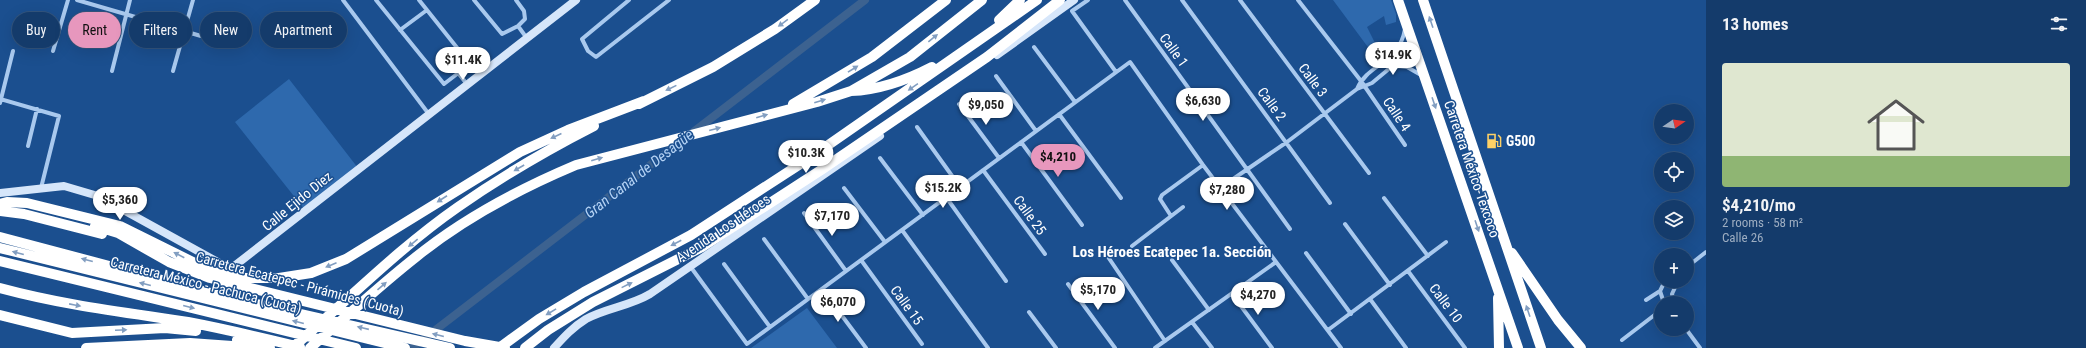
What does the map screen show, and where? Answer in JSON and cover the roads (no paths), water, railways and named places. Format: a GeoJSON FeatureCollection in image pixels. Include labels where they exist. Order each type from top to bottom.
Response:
{"type":"FeatureCollection","features":[{"type":"Feature","properties":{"kind":"highway"},"geometry":{"type":"LineString","coordinates":[[292,348],[392,260],[457,207],[509,173],[573,137],[714,67],[775,29],[815,0]]}},
{"type":"Feature","properties":{"kind":"highway"},"geometry":{"type":"LineString","coordinates":[[782,110],[872,57],[946,0]]}},
{"type":"Feature","properties":{"kind":"highway"},"geometry":{"type":"LineString","coordinates":[[0,288],[36,298],[98,310],[189,323],[308,348],[416,256],[502,199],[538,180],[576,165],[636,148],[817,102],[850,91],[910,57],[982,0]]}},
{"type":"Feature","properties":{"kind":"highway"},"geometry":{"type":"LineString","coordinates":[[850,91],[869,90],[913,77],[934,67],[1009,13],[1020,0]]}},
{"type":"Feature","properties":{"kind":"highway"},"geometry":{"type":"LineString","coordinates":[[498,348],[539,319],[584,292],[698,230],[818,152],[1037,0]]}},
{"type":"Feature","properties":{"kind":"highway"},"geometry":{"type":"LineString","coordinates":[[525,348],[548,330],[592,302],[702,247],[987,57],[1060,0]]}},
{"type":"Feature","properties":{"kind":"highway","name":"Carretera México-Texcoco"},"geometry":{"type":"LineString","coordinates":[[1398,0],[1498,284],[1518,348]]}},
{"type":"Feature","properties":{"kind":"highway","name":"Carretera México-Texcoco"},"geometry":{"type":"LineString","coordinates":[[1423,0],[1541,348]]}},
{"type":"Feature","properties":{"kind":"highway"},"geometry":{"type":"LineString","coordinates":[[0,204],[7,202],[27,203],[120,226],[213,272],[245,278],[279,278],[311,273],[346,259],[520,152],[568,130],[644,101]]}},
{"type":"Feature","properties":{"kind":"highway","name":"Carretera Ecatepec - Pirámides (Cuota)"},"geometry":{"type":"LineString","coordinates":[[0,208],[14,206],[102,228],[129,240],[169,262],[210,278],[410,328],[465,341],[506,348]]}},
{"type":"Feature","properties":{"kind":"highway"},"geometry":{"type":"LineString","coordinates":[[0,211],[24,214],[129,240]]}},
{"type":"Feature","properties":{"kind":"highway"},"geometry":{"type":"LineString","coordinates":[[0,237],[222,296],[450,348]]}},
{"type":"Feature","properties":{"kind":"highway"},"geometry":{"type":"LineString","coordinates":[[1504,241],[1558,320],[1581,348]]}},
{"type":"Feature","properties":{"kind":"highway","name":"Carretera México - Pachuca (Cuota)"},"geometry":{"type":"LineString","coordinates":[[0,248],[405,348]]}},
{"type":"Feature","properties":{"kind":"highway","name":"Carretera México - Pachuca (Cuota)"},"geometry":{"type":"LineString","coordinates":[[0,261],[356,348]]}},
{"type":"Feature","properties":{"kind":"highway"},"geometry":{"type":"LineString","coordinates":[[1498,284],[1499,348]]}},
{"type":"Feature","properties":{"kind":"highway"},"geometry":{"type":"LineString","coordinates":[[321,348],[354,310]]}},
{"type":"Feature","properties":{"kind":"highway"},"geometry":{"type":"LineString","coordinates":[[0,315],[72,333],[166,328],[187,329],[270,348]]}},
{"type":"Feature","properties":{"kind":"highway"},"geometry":{"type":"LineString","coordinates":[[86,348],[190,343],[262,348]]}},
{"type":"Feature","properties":{"kind":"main road","name":"Calle Ejido Diez"},"geometry":{"type":"LineString","coordinates":[[0,193],[64,186],[98,196],[225,266],[233,267],[466,83],[576,0]]}},
{"type":"Feature","properties":{"kind":"main road","name":"Avenida Los Héroes"},"geometry":{"type":"LineString","coordinates":[[982,66],[1023,22],[1053,0]]}},
{"type":"Feature","properties":{"kind":"main road","name":"Avenida Los Héroes"},"geometry":{"type":"LineString","coordinates":[[555,347],[571,330],[588,319],[640,300],[982,66],[1074,0]]}},
{"type":"Feature","properties":{"kind":"street"},"geometry":{"type":"LineString","coordinates":[[53,51],[68,0]]}},
{"type":"Feature","properties":{"kind":"street"},"geometry":{"type":"LineString","coordinates":[[77,0],[129,16]]}},
{"type":"Feature","properties":{"kind":"street"},"geometry":{"type":"LineString","coordinates":[[112,71],[130,0]]}},
{"type":"Feature","properties":{"kind":"street"},"geometry":{"type":"LineString","coordinates":[[190,12],[193,0]]}},
{"type":"Feature","properties":{"kind":"street"},"geometry":{"type":"LineString","coordinates":[[343,0],[428,113]]}},
{"type":"Feature","properties":{"kind":"street"},"geometry":{"type":"LineString","coordinates":[[376,0],[444,84],[459,74],[470,64],[419,0]]}},
{"type":"Feature","properties":{"kind":"street"},"geometry":{"type":"LineString","coordinates":[[474,0],[502,34],[518,26],[525,19],[526,16],[516,0]]}},
{"type":"Feature","properties":{"kind":"street"},"geometry":{"type":"LineString","coordinates":[[629,0],[582,39],[588,51],[596,57],[670,0]]}},
{"type":"Feature","properties":{"kind":"street"},"geometry":{"type":"LineString","coordinates":[[660,0],[664,4]]}},
{"type":"Feature","properties":{"kind":"street"},"geometry":{"type":"LineString","coordinates":[[1088,0],[1072,11],[1116,72]]}},
{"type":"Feature","properties":{"kind":"street","name":"Calle 1"},"geometry":{"type":"LineString","coordinates":[[1125,0],[1290,229]]}},
{"type":"Feature","properties":{"kind":"street","name":"Calle 2"},"geometry":{"type":"LineString","coordinates":[[1182,0],[1330,203]]}},
{"type":"Feature","properties":{"kind":"street","name":"Calle 3"},"geometry":{"type":"LineString","coordinates":[[1240,0],[1369,173]]}},
{"type":"Feature","properties":{"kind":"street","name":"Calle 4"},"geometry":{"type":"LineString","coordinates":[[1298,0],[1361,81],[1405,145]]}},
{"type":"Feature","properties":{"kind":"street"},"geometry":{"type":"LineString","coordinates":[[400,30],[427,10]]}},
{"type":"Feature","properties":{"kind":"street"},"geometry":{"type":"LineString","coordinates":[[1357,89],[1361,81],[1392,56],[1401,43],[1405,22]]}},
{"type":"Feature","properties":{"kind":"street"},"geometry":{"type":"LineString","coordinates":[[518,26],[526,38]]}},
{"type":"Feature","properties":{"kind":"street"},"geometry":{"type":"LineString","coordinates":[[1034,47],[1075,102]]}},
{"type":"Feature","properties":{"kind":"street"},"geometry":{"type":"LineString","coordinates":[[173,71],[179,48]]}},
{"type":"Feature","properties":{"kind":"street"},"geometry":{"type":"LineString","coordinates":[[13,51],[0,100],[59,116],[41,189]]}},
{"type":"Feature","properties":{"kind":"street"},"geometry":{"type":"LineString","coordinates":[[1392,56],[1396,55],[1400,58],[1400,64],[1398,66]]}},
{"type":"Feature","properties":{"kind":"street"},"geometry":{"type":"LineString","coordinates":[[690,266],[747,344],[1130,62],[1203,165],[1341,348]]}},
{"type":"Feature","properties":{"kind":"street"},"geometry":{"type":"LineString","coordinates":[[1220,188],[1287,142],[1357,89],[1365,87],[1390,68],[1398,66],[1412,69],[1426,81]]}},
{"type":"Feature","properties":{"kind":"street"},"geometry":{"type":"LineString","coordinates":[[459,74],[466,83]]}},
{"type":"Feature","properties":{"kind":"street"},"geometry":{"type":"LineString","coordinates":[[996,76],[1036,131]]}},
{"type":"Feature","properties":{"kind":"street"},"geometry":{"type":"LineString","coordinates":[[959,104],[999,158]]}},
{"type":"Feature","properties":{"kind":"street"},"geometry":{"type":"LineString","coordinates":[[28,146],[37,109]]}},
{"type":"Feature","properties":{"kind":"street"},"geometry":{"type":"LineString","coordinates":[[1059,114],[1121,198]]}},
{"type":"Feature","properties":{"kind":"street"},"geometry":{"type":"LineString","coordinates":[[917,128],[960,187]]}},
{"type":"Feature","properties":{"kind":"street"},"geometry":{"type":"LineString","coordinates":[[1021,142],[1082,225]]}},
{"type":"Feature","properties":{"kind":"street"},"geometry":{"type":"LineString","coordinates":[[880,158],[923,215]]}},
{"type":"Feature","properties":{"kind":"street"},"geometry":{"type":"LineString","coordinates":[[1171,216],[1161,202],[1162,195],[1203,165]]}},
{"type":"Feature","properties":{"kind":"street","name":"Calle 25"},"geometry":{"type":"LineString","coordinates":[[983,170],[1045,254]]}},
{"type":"Feature","properties":{"kind":"street"},"geometry":{"type":"LineString","coordinates":[[844,188],[885,242]]}},
{"type":"Feature","properties":{"kind":"street"},"geometry":{"type":"LineString","coordinates":[[946,197],[1006,281]]}},
{"type":"Feature","properties":{"kind":"street"},"geometry":{"type":"LineString","coordinates":[[1384,198],[1428,256]]}},
{"type":"Feature","properties":{"kind":"street"},"geometry":{"type":"LineString","coordinates":[[1132,246],[1183,207]]}},
{"type":"Feature","properties":{"kind":"street"},"geometry":{"type":"LineString","coordinates":[[804,213],[846,271]]}},
{"type":"Feature","properties":{"kind":"street"},"geometry":{"type":"LineString","coordinates":[[1345,224],[1390,285]]}},
{"type":"Feature","properties":{"kind":"street"},"geometry":{"type":"LineString","coordinates":[[902,230],[988,348]]}},
{"type":"Feature","properties":{"kind":"street"},"geometry":{"type":"LineString","coordinates":[[764,239],[808,299]]}},
{"type":"Feature","properties":{"kind":"street"},"geometry":{"type":"LineString","coordinates":[[1328,330],[1446,242]]}},
{"type":"Feature","properties":{"kind":"street"},"geometry":{"type":"LineString","coordinates":[[1694,261],[1706,252]]}},
{"type":"Feature","properties":{"kind":"street"},"geometry":{"type":"LineString","coordinates":[[1306,253],[1351,314]]}},
{"type":"Feature","properties":{"kind":"street"},"geometry":{"type":"LineString","coordinates":[[1106,254],[1165,342]]}},
{"type":"Feature","properties":{"kind":"street","name":"Calle 15"},"geometry":{"type":"LineString","coordinates":[[861,260],[922,344]]}},
{"type":"Feature","properties":{"kind":"street"},"geometry":{"type":"LineString","coordinates":[[1172,260],[1209,310]]}},
{"type":"Feature","properties":{"kind":"street"},"geometry":{"type":"LineString","coordinates":[[1155,348],[1276,262]]}},
{"type":"Feature","properties":{"kind":"street"},"geometry":{"type":"LineString","coordinates":[[724,264],[770,327]]}},
{"type":"Feature","properties":{"kind":"street","name":"Calle 10"},"geometry":{"type":"LineString","coordinates":[[1408,271],[1466,348]]}},
{"type":"Feature","properties":{"kind":"street"},"geometry":{"type":"LineString","coordinates":[[1068,284],[1115,348]]}},
{"type":"Feature","properties":{"kind":"street"},"geometry":{"type":"LineString","coordinates":[[822,288],[866,348]]}},
{"type":"Feature","properties":{"kind":"street"},"geometry":{"type":"LineString","coordinates":[[1646,300],[1660,291],[1662,288]]}},
{"type":"Feature","properties":{"kind":"street"},"geometry":{"type":"LineString","coordinates":[[1660,291],[1662,296]]}},
{"type":"Feature","properties":{"kind":"street"},"geometry":{"type":"LineString","coordinates":[[1232,294],[1272,348]]}},
{"type":"Feature","properties":{"kind":"street"},"geometry":{"type":"LineString","coordinates":[[1370,299],[1406,348]]}},
{"type":"Feature","properties":{"kind":"street"},"geometry":{"type":"LineString","coordinates":[[1029,312],[1056,348]]}},
{"type":"Feature","properties":{"kind":"street"},"geometry":{"type":"LineString","coordinates":[[1622,340],[1654,315]]}},
{"type":"Feature","properties":{"kind":"street"},"geometry":{"type":"LineString","coordinates":[[1192,322],[1212,348]]}},
{"type":"Feature","properties":{"kind":"street"},"geometry":{"type":"LineString","coordinates":[[1691,336],[1700,348]]}},
{"type":"Feature","properties":{"kind":"waterway","name":"Gran Canal de Desagüe"},"geometry":{"type":"LineString","coordinates":[[412,348],[865,0]]}},
{"type":"Feature","properties":{"kind":"place","name":"G500"},"geometry":{"type":"Point","coordinates":[1494,141]}},
{"type":"Feature","properties":{"kind":"district","name":"Los Héroes Ecatepec 1a. Sección"},"geometry":{"type":"Point","coordinates":[1172,252]}}]}
